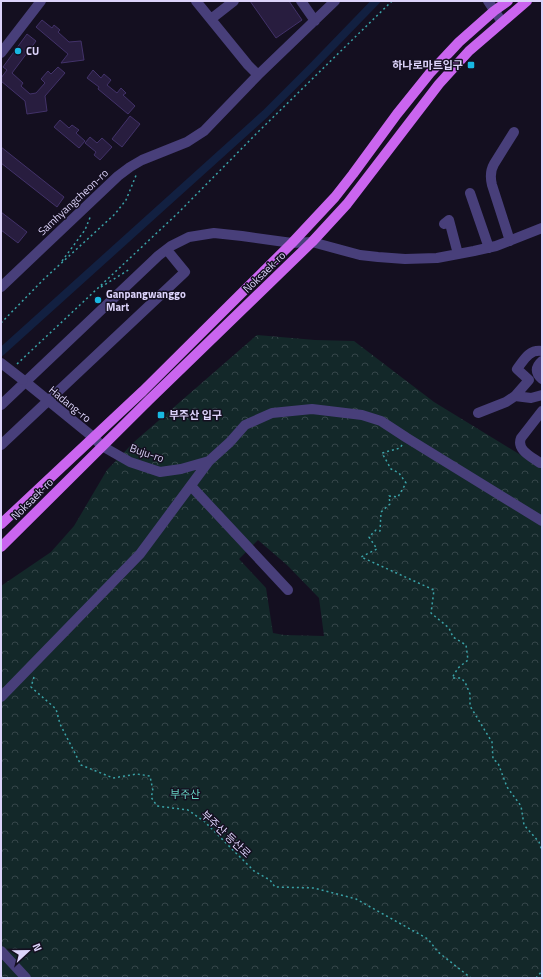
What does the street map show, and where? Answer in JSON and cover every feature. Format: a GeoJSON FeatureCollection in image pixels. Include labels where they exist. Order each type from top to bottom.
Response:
{"type":"FeatureCollection","features":[{"type":"Feature","properties":{"kind":"main road","name":"Noksaek-ro"},"geometry":{"type":"LineString","coordinates":[[1,524],[143,391],[292,242],[335,197],[397,114],[430,73],[495,6],[508,1]]}},
{"type":"Feature","properties":{"kind":"main road","name":"Noksaek-ro"},"geometry":{"type":"LineString","coordinates":[[1,547],[102,446],[312,242],[347,204],[439,84],[469,51],[527,1]]}},
{"type":"Feature","properties":{"kind":"street"},"geometry":{"type":"LineString","coordinates":[[1,53],[41,1]]}},
{"type":"Feature","properties":{"kind":"street"},"geometry":{"type":"LineString","coordinates":[[196,1],[248,65],[258,75]]}},
{"type":"Feature","properties":{"kind":"street"},"geometry":{"type":"LineString","coordinates":[[211,20],[234,1]]}},
{"type":"Feature","properties":{"kind":"street"},"geometry":{"type":"LineString","coordinates":[[301,1],[315,21]]}},
{"type":"Feature","properties":{"kind":"street","name":"Samhyangcheon-ro"},"geometry":{"type":"LineString","coordinates":[[1,287],[118,176],[142,160],[187,142],[204,131],[258,75],[335,1]]}},
{"type":"Feature","properties":{"kind":"street"},"geometry":{"type":"LineString","coordinates":[[488,1],[495,6],[502,22]]}},
{"type":"Feature","properties":{"kind":"street"},"geometry":{"type":"LineString","coordinates":[[510,240],[490,178],[491,170],[494,164],[514,132]]}},
{"type":"Feature","properties":{"kind":"street"},"geometry":{"type":"LineString","coordinates":[[470,193],[489,248]]}},
{"type":"Feature","properties":{"kind":"street"},"geometry":{"type":"LineString","coordinates":[[444,224],[449,220],[458,254]]}},
{"type":"Feature","properties":{"kind":"street"},"geometry":{"type":"LineString","coordinates":[[1,405],[146,268],[171,246],[189,237],[214,233],[292,242],[312,242],[360,255],[405,260],[437,258],[489,248],[510,240],[541,232]]}},
{"type":"Feature","properties":{"kind":"street"},"geometry":{"type":"LineString","coordinates":[[1,445],[185,272],[167,250]]}},
{"type":"Feature","properties":{"kind":"street"},"geometry":{"type":"LineString","coordinates":[[478,413],[506,402],[515,396],[529,380],[517,369],[530,353],[536,350],[542,351]]}},
{"type":"Feature","properties":{"kind":"street"},"geometry":{"type":"LineString","coordinates":[[542,361],[537,368],[539,376],[542,379]]}},
{"type":"Feature","properties":{"kind":"street","name":"Hadang-ro"},"geometry":{"type":"LineString","coordinates":[[1,363],[93,437],[102,446]]}},
{"type":"Feature","properties":{"kind":"street"},"geometry":{"type":"LineString","coordinates":[[515,396],[531,398],[542,395]]}},
{"type":"Feature","properties":{"kind":"street"},"geometry":{"type":"LineString","coordinates":[[1,697],[140,554],[209,461],[230,442],[245,425],[272,413],[312,409],[362,415],[380,421],[542,521]]}},
{"type":"Feature","properties":{"kind":"street"},"geometry":{"type":"LineString","coordinates":[[542,411],[521,438],[520,442],[520,447],[522,450],[542,463]]}},
{"type":"Feature","properties":{"kind":"street","name":"Buju-ro"},"geometry":{"type":"LineString","coordinates":[[102,446],[130,462],[160,472],[181,469],[209,461]]}},
{"type":"Feature","properties":{"kind":"street"},"geometry":{"type":"LineString","coordinates":[[191,486],[288,590]]}},
{"type":"Feature","properties":{"kind":"street"},"geometry":{"type":"LineString","coordinates":[[1,951],[26,978]]}},
{"type":"Feature","properties":{"kind":"path"},"geometry":{"type":"LineString","coordinates":[[18,363],[178,213],[258,132],[392,1]]}},
{"type":"Feature","properties":{"kind":"path"},"geometry":{"type":"LineString","coordinates":[[1,323],[44,279],[115,214],[126,200],[137,173]]}},
{"type":"Feature","properties":{"kind":"path"},"geometry":{"type":"LineString","coordinates":[[60,265],[85,230],[90,216]]}},
{"type":"Feature","properties":{"kind":"path"},"geometry":{"type":"LineString","coordinates":[[98,289],[134,267]]}},
{"type":"Feature","properties":{"kind":"path"},"geometry":{"type":"LineString","coordinates":[[407,438],[400,448],[382,453],[391,469],[399,473],[406,483],[398,497],[389,496],[390,504],[381,512],[380,531],[376,530],[369,537],[377,548],[361,557],[434,590],[431,613],[449,628],[453,637],[466,645],[468,660],[458,668],[452,678],[461,678],[465,682],[470,694],[470,706],[492,742],[493,759],[498,764],[507,787],[522,806],[524,826],[539,842],[542,851]]}},
{"type":"Feature","properties":{"kind":"path","name":"부주산 등산로"},"geometry":{"type":"LineString","coordinates":[[34,675],[31,687],[56,709],[60,724],[81,765],[113,778],[137,774],[150,776],[154,791],[151,797],[157,806],[188,810],[205,822],[254,871],[270,880],[275,887],[314,888],[356,899],[428,939],[438,952],[471,978]]}},
{"type":"Feature","properties":{"kind":"path"},"geometry":{"type":"LineString","coordinates":[[536,978],[542,971]]}},
{"type":"Feature","properties":{"kind":"green space","name":"부주산"},"geometry":{"type":"Polygon","coordinates":[[[257,335],[315,340],[354,341],[434,402],[542,468],[542,978],[1,978],[1,586],[51,552],[74,526],[107,470],[134,442],[257,335]],[[258,540],[239,559],[266,588],[273,633],[284,635],[324,636],[319,598],[287,565],[258,540]]]}},
{"type":"Feature","properties":{"kind":"building"},"geometry":{"type":"Polygon","coordinates":[[[250,1],[289,1],[302,20],[276,38],[250,1]]]}},
{"type":"Feature","properties":{"kind":"building"},"geometry":{"type":"Polygon","coordinates":[[[42,20],[52,28],[54,25],[60,30],[58,32],[69,42],[81,41],[84,60],[61,63],[68,54],[36,27],[42,20]]]}},
{"type":"Feature","properties":{"kind":"building"},"geometry":{"type":"Polygon","coordinates":[[[27,34],[36,41],[12,73],[23,83],[21,86],[30,94],[36,93],[45,83],[41,79],[48,71],[51,74],[58,67],[65,73],[45,96],[47,111],[27,114],[25,101],[1,81],[1,78],[7,70],[3,67],[27,34]]]}},
{"type":"Feature","properties":{"kind":"building"},"geometry":{"type":"Polygon","coordinates":[[[93,70],[101,78],[104,74],[111,80],[107,85],[117,93],[121,88],[126,93],[123,95],[135,106],[128,114],[87,78],[93,70]]]}},
{"type":"Feature","properties":{"kind":"building"},"geometry":{"type":"Polygon","coordinates":[[[130,116],[140,124],[122,147],[112,139],[130,116]]]}},
{"type":"Feature","properties":{"kind":"building"},"geometry":{"type":"Polygon","coordinates":[[[60,120],[69,128],[72,125],[79,130],[76,133],[85,141],[79,148],[54,127],[60,120]]]}},
{"type":"Feature","properties":{"kind":"building"},"geometry":{"type":"Polygon","coordinates":[[[90,137],[97,143],[102,138],[112,147],[100,160],[94,155],[96,152],[85,143],[90,137]]]}},
{"type":"Feature","properties":{"kind":"building"},"geometry":{"type":"Polygon","coordinates":[[[1,147],[64,197],[57,207],[1,163],[1,147]]]}},
{"type":"Feature","properties":{"kind":"building"},"geometry":{"type":"Polygon","coordinates":[[[1,212],[27,232],[18,243],[1,230],[1,212]]]}},
{"type":"Feature","properties":{"kind":"waterway"},"geometry":{"type":"LineString","coordinates":[[1,352],[265,114],[376,1]]}},
{"type":"Feature","properties":{"kind":"place","name":"CU"},"geometry":{"type":"Point","coordinates":[18,51]}},
{"type":"Feature","properties":{"kind":"place","name":"하나로마트입구"},"geometry":{"type":"Point","coordinates":[471,65]}},
{"type":"Feature","properties":{"kind":"place","name":"Ganpangwanggo Mart"},"geometry":{"type":"Point","coordinates":[98,300]}},
{"type":"Feature","properties":{"kind":"place","name":"부주산 입구"},"geometry":{"type":"Point","coordinates":[161,415]}}]}
